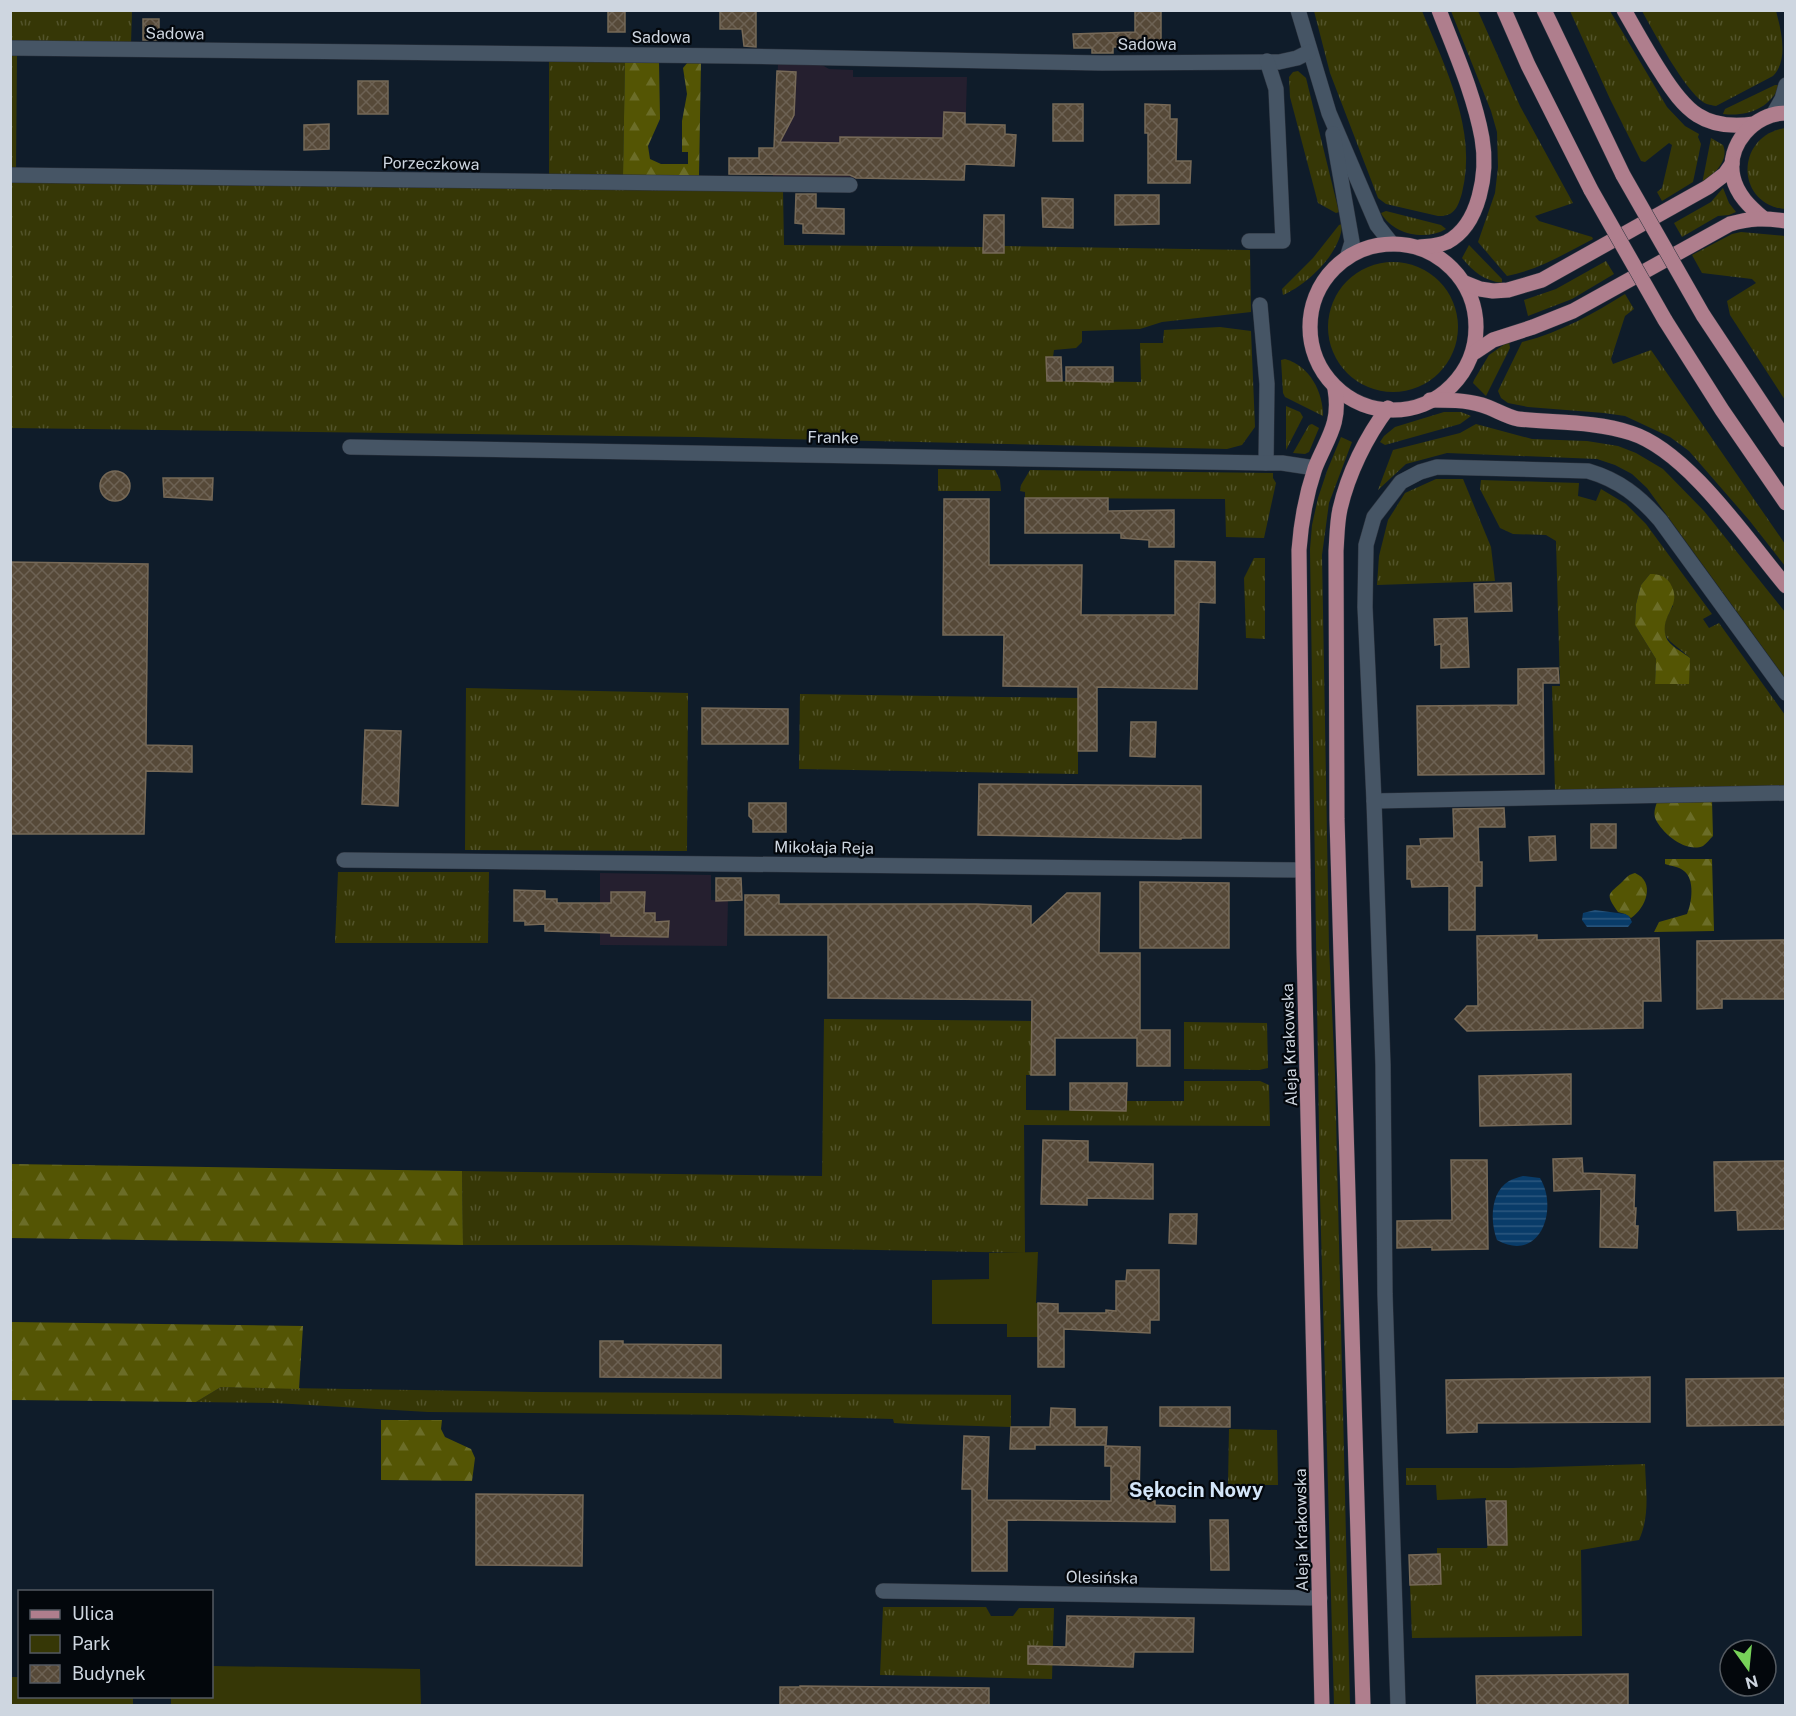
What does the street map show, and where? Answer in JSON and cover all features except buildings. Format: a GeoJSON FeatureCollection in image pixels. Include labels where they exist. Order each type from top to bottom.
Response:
{"type":"FeatureCollection","features":[{"type":"Feature","properties":{"kind":"main road"},"geometry":{"type":"LineString","coordinates":[[1420,247],[1449,263],[1472,296],[1478,320],[1475,352],[1460,379],[1430,400],[1403,407],[1388,408],[1358,403],[1335,389],[1325,377],[1312,347],[1309,330],[1311,311],[1324,280],[1347,258],[1364,250],[1392,244],[1420,247],[1447,242],[1461,232],[1474,212],[1482,184],[1483,141],[1479,123],[1439,10]]}},
{"type":"Feature","properties":{"kind":"main road"},"geometry":{"type":"LineString","coordinates":[[1504,10],[1528,65],[1591,190],[1665,320],[1740,438],[1785,503]]}},
{"type":"Feature","properties":{"kind":"main road"},"geometry":{"type":"LineString","coordinates":[[1544,10],[1623,175],[1703,315],[1785,440]]}},
{"type":"Feature","properties":{"kind":"main road"},"geometry":{"type":"LineString","coordinates":[[1624,10],[1673,93],[1693,114],[1721,125],[1754,124],[1780,113]]}},
{"type":"Feature","properties":{"kind":"main road"},"geometry":{"type":"LineString","coordinates":[[1754,124],[1739,141],[1733,154],[1733,177],[1745,202],[1763,218]]}},
{"type":"Feature","properties":{"kind":"main road"},"geometry":{"type":"LineString","coordinates":[[1465,283],[1492,291],[1515,288],[1542,280],[1708,187],[1725,174],[1732,164]]}},
{"type":"Feature","properties":{"kind":"main road"},"geometry":{"type":"LineString","coordinates":[[1475,352],[1493,340],[1573,311],[1730,224],[1748,218],[1785,221]]}},
{"type":"Feature","properties":{"kind":"main road","name":"Aleja Krakowska"},"geometry":{"type":"LineString","coordinates":[[1322,1706],[1303,870],[1299,550],[1306,501],[1315,468],[1334,427],[1337,412],[1335,389]]}},
{"type":"Feature","properties":{"kind":"main road"},"geometry":{"type":"LineString","coordinates":[[1430,400],[1467,402],[1485,406],[1505,416],[1518,419],[1603,426],[1633,433],[1675,459],[1708,491],[1785,586]]}},
{"type":"Feature","properties":{"kind":"main road"},"geometry":{"type":"LineString","coordinates":[[1363,1706],[1337,819],[1336,551],[1340,509],[1352,476],[1366,442],[1388,408]]}},
{"type":"Feature","properties":{"kind":"street"},"geometry":{"type":"LineString","coordinates":[[1298,10],[1329,113],[1377,225],[1392,244]]}},
{"type":"Feature","properties":{"kind":"street","name":"Sadowa"},"geometry":{"type":"LineString","coordinates":[[10,48],[709,55],[1102,63],[1268,62],[1297,58],[1309,52]]}},
{"type":"Feature","properties":{"kind":"street"},"geometry":{"type":"LineString","coordinates":[[1250,241],[1283,241],[1276,89],[1268,62]]}},
{"type":"Feature","properties":{"kind":"street"},"geometry":{"type":"LineString","coordinates":[[1780,113],[1785,85]]}},
{"type":"Feature","properties":{"kind":"street"},"geometry":{"type":"LineString","coordinates":[[1329,113],[1352,242],[1347,258]]}},
{"type":"Feature","properties":{"kind":"street","name":"Porzeczkowa"},"geometry":{"type":"LineString","coordinates":[[10,175],[850,185]]}},
{"type":"Feature","properties":{"kind":"street"},"geometry":{"type":"LineString","coordinates":[[1260,305],[1267,384],[1266,463]]}},
{"type":"Feature","properties":{"kind":"street","name":"Franke"},"geometry":{"type":"LineString","coordinates":[[350,447],[1266,463],[1315,468]]}},
{"type":"Feature","properties":{"kind":"street"},"geometry":{"type":"LineString","coordinates":[[1398,1706],[1385,1317],[1383,1065],[1365,607],[1366,545],[1374,517],[1401,482],[1420,472],[1437,467],[1588,471],[1609,477],[1629,489],[1647,504],[1785,693]]}},
{"type":"Feature","properties":{"kind":"street"},"geometry":{"type":"LineString","coordinates":[[1374,801],[1785,793]]}},
{"type":"Feature","properties":{"kind":"street","name":"Mikołaja Reja"},"geometry":{"type":"LineString","coordinates":[[344,860],[1303,870]]}},
{"type":"Feature","properties":{"kind":"street","name":"Olesińska"},"geometry":{"type":"LineString","coordinates":[[883,1591],[1320,1598]]}},
{"type":"Feature","properties":{"kind":"shaded area"},"geometry":{"type":"Polygon","coordinates":[[[778,63],[822,65],[829,69],[853,70],[853,77],[967,77],[964,180],[773,177],[778,63]]]}},
{"type":"Feature","properties":{"kind":"shaded area"},"geometry":{"type":"Polygon","coordinates":[[[600,873],[711,875],[711,900],[728,901],[727,946],[600,945],[600,873]]]}},
{"type":"Feature","properties":{"kind":"green space"},"geometry":{"type":"Polygon","coordinates":[[[11,11],[132,11],[131,43],[11,42],[11,11]]]}},
{"type":"Feature","properties":{"kind":"green space"},"geometry":{"type":"Polygon","coordinates":[[[1314,11],[1422,11],[1457,100],[1466,146],[1466,170],[1462,193],[1452,213],[1438,216],[1386,204],[1378,198],[1330,73],[1314,11]]]}},
{"type":"Feature","properties":{"kind":"green space"},"geometry":{"type":"Polygon","coordinates":[[[1451,11],[1478,11],[1520,106],[1573,203],[1535,216],[1539,221],[1593,239],[1541,265],[1507,276],[1478,242],[1495,193],[1498,167],[1497,132],[1491,111],[1451,11]]]}},
{"type":"Feature","properties":{"kind":"green space"},"geometry":{"type":"Polygon","coordinates":[[[1570,11],[1610,11],[1667,107],[1685,126],[1699,134],[1701,144],[1693,182],[1662,201],[1657,192],[1662,188],[1672,145],[1669,143],[1645,162],[1641,161],[1570,11]]]}},
{"type":"Feature","properties":{"kind":"green space"},"geometry":{"type":"Polygon","coordinates":[[[1642,11],[1776,11],[1782,45],[1781,62],[1773,76],[1716,106],[1706,104],[1695,95],[1678,73],[1642,11]]]}},
{"type":"Feature","properties":{"kind":"green space"},"geometry":{"type":"Polygon","coordinates":[[[11,54],[17,54],[16,171],[11,171],[11,54]]]}},
{"type":"Feature","properties":{"kind":"green space"},"geometry":{"type":"Polygon","coordinates":[[[549,59],[625,60],[623,176],[549,175],[549,59]]]}},
{"type":"Feature","properties":{"kind":"green space"},"geometry":{"type":"Polygon","coordinates":[[[625,60],[659,61],[660,119],[648,146],[650,159],[661,164],[688,164],[688,152],[682,152],[682,121],[687,94],[683,68],[688,62],[701,62],[699,176],[623,176],[625,60]]]}},
{"type":"Feature","properties":{"kind":"green space"},"geometry":{"type":"Polygon","coordinates":[[[1298,71],[1306,78],[1339,212],[1336,213],[1318,203],[1290,97],[1289,77],[1293,72],[1298,71]]]}},
{"type":"Feature","properties":{"kind":"green space"},"geometry":{"type":"Polygon","coordinates":[[[1775,85],[1780,85],[1776,93],[1757,109],[1741,114],[1723,114],[1725,109],[1775,85]]]}},
{"type":"Feature","properties":{"kind":"green space"},"geometry":{"type":"Polygon","coordinates":[[[1786,128],[1785,209],[1769,204],[1757,195],[1750,183],[1748,170],[1750,156],[1757,143],[1769,134],[1786,128]]]}},
{"type":"Feature","properties":{"kind":"green space"},"geometry":{"type":"Polygon","coordinates":[[[1711,138],[1723,145],[1725,151],[1719,167],[1702,184],[1711,138]]]}},
{"type":"Feature","properties":{"kind":"green space"},"geometry":{"type":"Polygon","coordinates":[[[11,181],[783,191],[784,245],[983,247],[983,252],[1004,246],[1250,250],[1251,312],[1162,322],[1140,329],[1082,331],[1082,342],[1076,348],[1054,350],[1053,357],[1046,357],[1047,381],[1141,382],[1140,343],[1163,343],[1164,330],[1220,327],[1251,331],[1255,427],[1242,445],[1227,449],[696,437],[11,428],[11,181]]]}},
{"type":"Feature","properties":{"kind":"green space"},"geometry":{"type":"Polygon","coordinates":[[[1723,188],[1729,203],[1736,212],[1718,216],[1682,237],[1674,223],[1711,202],[1723,188]]]}},
{"type":"Feature","properties":{"kind":"green space"},"geometry":{"type":"Polygon","coordinates":[[[1386,211],[1441,225],[1446,229],[1429,235],[1410,234],[1386,220],[1381,213],[1386,211]]]}},
{"type":"Feature","properties":{"kind":"green space"},"geometry":{"type":"Polygon","coordinates":[[[1342,224],[1336,246],[1330,256],[1312,276],[1283,295],[1282,289],[1342,224]]]}},
{"type":"Feature","properties":{"kind":"green space"},"geometry":{"type":"Polygon","coordinates":[[[1741,232],[1785,236],[1785,400],[1730,315],[1727,301],[1756,283],[1752,279],[1702,273],[1692,255],[1732,234],[1741,232]]]}},
{"type":"Feature","properties":{"kind":"green space"},"geometry":{"type":"Polygon","coordinates":[[[1469,245],[1502,279],[1502,283],[1479,275],[1462,258],[1469,245]]]}},
{"type":"Feature","properties":{"kind":"green space"},"geometry":{"type":"Polygon","coordinates":[[[1606,261],[1614,274],[1572,299],[1528,316],[1524,300],[1556,289],[1606,261]]]}},
{"type":"Feature","properties":{"kind":"green space"},"geometry":{"type":"Polygon","coordinates":[[[1393,262],[1418,267],[1439,281],[1453,302],[1458,327],[1453,352],[1439,373],[1418,387],[1393,392],[1368,387],[1347,373],[1333,352],[1328,327],[1333,302],[1347,281],[1368,267],[1393,262]]]}},
{"type":"Feature","properties":{"kind":"green space"},"geometry":{"type":"Polygon","coordinates":[[[1625,294],[1634,309],[1625,316],[1611,359],[1613,364],[1651,350],[1785,544],[1785,566],[1749,520],[1689,451],[1670,437],[1625,416],[1528,407],[1508,403],[1501,398],[1498,391],[1522,342],[1549,334],[1575,322],[1625,294]]]}},
{"type":"Feature","properties":{"kind":"green space"},"geometry":{"type":"Polygon","coordinates":[[[1509,341],[1510,348],[1486,396],[1473,383],[1474,380],[1489,355],[1509,341]]]}},
{"type":"Feature","properties":{"kind":"green space"},"geometry":{"type":"Polygon","coordinates":[[[1285,359],[1301,367],[1313,381],[1321,398],[1323,416],[1285,397],[1281,360],[1285,359]]]}},
{"type":"Feature","properties":{"kind":"green space"},"geometry":{"type":"Polygon","coordinates":[[[1286,406],[1300,412],[1303,417],[1286,450],[1286,406]]]}},
{"type":"Feature","properties":{"kind":"green space"},"geometry":{"type":"Polygon","coordinates":[[[1444,412],[1461,412],[1471,416],[1460,424],[1385,445],[1380,442],[1395,427],[1444,412]]]}},
{"type":"Feature","properties":{"kind":"green space"},"geometry":{"type":"Polygon","coordinates":[[[1312,424],[1319,428],[1309,452],[1293,453],[1309,425],[1312,424]]]}},
{"type":"Feature","properties":{"kind":"green space"},"geometry":{"type":"Polygon","coordinates":[[[1476,424],[1532,439],[1587,441],[1618,446],[1636,453],[1663,469],[1704,511],[1785,612],[1785,678],[1647,488],[1632,474],[1615,465],[1597,459],[1447,453],[1406,464],[1378,490],[1393,450],[1460,433],[1476,424]]]}},
{"type":"Feature","properties":{"kind":"green space"},"geometry":{"type":"Polygon","coordinates":[[[1341,437],[1352,442],[1329,503],[1322,555],[1329,947],[1335,1074],[1350,1706],[1334,1705],[1320,1196],[1310,549],[1318,498],[1341,437]]]}},
{"type":"Feature","properties":{"kind":"green space"},"geometry":{"type":"Polygon","coordinates":[[[938,469],[995,470],[1000,480],[1001,491],[938,491],[938,469]]]}},
{"type":"Feature","properties":{"kind":"green space"},"geometry":{"type":"Polygon","coordinates":[[[1030,470],[1273,473],[1276,483],[1264,538],[1226,537],[1225,499],[1025,498],[1025,492],[1020,491],[1021,485],[1030,470]]]}},
{"type":"Feature","properties":{"kind":"green space"},"geometry":{"type":"Polygon","coordinates":[[[1436,479],[1463,479],[1491,547],[1495,581],[1377,585],[1379,556],[1388,520],[1405,493],[1436,479]]]}},
{"type":"Feature","properties":{"kind":"green space"},"geometry":{"type":"Polygon","coordinates":[[[1481,480],[1579,483],[1578,496],[1596,501],[1601,489],[1626,504],[1646,524],[1712,614],[1703,619],[1709,628],[1719,623],[1785,715],[1785,788],[1555,791],[1552,686],[1560,686],[1556,541],[1546,535],[1513,534],[1500,528],[1480,489],[1481,480]],[[1650,574],[1641,585],[1636,604],[1635,625],[1656,659],[1655,684],[1690,658],[1666,637],[1664,632],[1664,625],[1673,606],[1650,574]]]}},
{"type":"Feature","properties":{"kind":"green space"},"geometry":{"type":"Polygon","coordinates":[[[1254,558],[1265,558],[1265,639],[1246,638],[1244,578],[1254,558]]]}},
{"type":"Feature","properties":{"kind":"green space"},"geometry":{"type":"Polygon","coordinates":[[[1650,574],[1666,579],[1674,591],[1673,604],[1666,622],[1666,637],[1673,646],[1690,658],[1689,684],[1655,684],[1656,659],[1635,625],[1636,604],[1641,585],[1650,574]]]}},
{"type":"Feature","properties":{"kind":"green space"},"geometry":{"type":"Polygon","coordinates":[[[466,688],[688,693],[687,851],[465,850],[466,688]]]}},
{"type":"Feature","properties":{"kind":"green space"},"geometry":{"type":"Polygon","coordinates":[[[800,694],[1078,698],[1078,774],[799,769],[800,694]]]}},
{"type":"Feature","properties":{"kind":"green space"},"geometry":{"type":"Polygon","coordinates":[[[1712,800],[1713,836],[1703,846],[1689,847],[1676,841],[1664,831],[1655,818],[1657,802],[1712,800]]]}},
{"type":"Feature","properties":{"kind":"green space"},"geometry":{"type":"Polygon","coordinates":[[[1665,859],[1712,859],[1714,931],[1654,932],[1659,922],[1687,914],[1691,898],[1691,885],[1687,875],[1680,868],[1665,864],[1665,859]]]}},
{"type":"Feature","properties":{"kind":"green space"},"geometry":{"type":"Polygon","coordinates":[[[338,872],[489,872],[488,943],[335,943],[338,872]]]}},
{"type":"Feature","properties":{"kind":"green space"},"geometry":{"type":"Polygon","coordinates":[[[1635,873],[1645,882],[1647,889],[1641,908],[1631,918],[1618,912],[1611,901],[1610,894],[1628,876],[1635,873]]]}},
{"type":"Feature","properties":{"kind":"green space"},"geometry":{"type":"Polygon","coordinates":[[[824,1019],[1031,1021],[1031,1075],[1026,1075],[1026,1110],[1126,1111],[1126,1101],[1184,1101],[1184,1081],[1260,1081],[1269,1085],[1270,1126],[1024,1125],[1025,1253],[629,1245],[463,1245],[462,1171],[822,1176],[824,1019]]]}},
{"type":"Feature","properties":{"kind":"green space"},"geometry":{"type":"Polygon","coordinates":[[[1184,1022],[1267,1023],[1268,1068],[1259,1070],[1184,1069],[1184,1022]]]}},
{"type":"Feature","properties":{"kind":"green space"},"geometry":{"type":"Polygon","coordinates":[[[11,1164],[462,1171],[463,1245],[11,1238],[11,1164]]]}},
{"type":"Feature","properties":{"kind":"green space"},"geometry":{"type":"Polygon","coordinates":[[[1038,1252],[1036,1303],[1038,1303],[1038,1337],[1007,1337],[1007,1324],[932,1324],[932,1280],[989,1279],[989,1253],[1038,1252]]]}},
{"type":"Feature","properties":{"kind":"green space"},"geometry":{"type":"Polygon","coordinates":[[[11,1322],[303,1326],[299,1389],[221,1387],[196,1402],[11,1400],[11,1322]]]}},
{"type":"Feature","properties":{"kind":"green space"},"geometry":{"type":"Polygon","coordinates":[[[221,1387],[535,1392],[1011,1395],[1011,1427],[894,1423],[893,1419],[428,1412],[275,1403],[196,1402],[221,1387]]]}},
{"type":"Feature","properties":{"kind":"green space"},"geometry":{"type":"Polygon","coordinates":[[[381,1420],[442,1420],[441,1429],[445,1437],[471,1449],[475,1458],[472,1481],[381,1480],[381,1420]]]}},
{"type":"Feature","properties":{"kind":"green space"},"geometry":{"type":"Polygon","coordinates":[[[1229,1429],[1277,1430],[1278,1485],[1228,1485],[1229,1429]]]}},
{"type":"Feature","properties":{"kind":"green space"},"geometry":{"type":"Polygon","coordinates":[[[1645,1464],[1646,1513],[1639,1540],[1581,1550],[1582,1636],[1412,1638],[1410,1585],[1441,1584],[1440,1555],[1437,1554],[1437,1548],[1487,1548],[1488,1545],[1507,1544],[1506,1501],[1486,1501],[1486,1498],[1437,1500],[1436,1485],[1406,1485],[1406,1468],[1645,1464]]]}},
{"type":"Feature","properties":{"kind":"green space"},"geometry":{"type":"Polygon","coordinates":[[[883,1607],[986,1607],[991,1616],[1013,1616],[1019,1608],[1054,1608],[1052,1679],[880,1675],[883,1607]]]}},
{"type":"Feature","properties":{"kind":"green space"},"geometry":{"type":"Polygon","coordinates":[[[213,1666],[420,1669],[421,1705],[171,1705],[171,1698],[213,1698],[213,1666]]]}},
{"type":"Feature","properties":{"kind":"green space"},"geometry":{"type":"Polygon","coordinates":[[[10,1677],[18,1677],[18,1698],[133,1698],[133,1705],[11,1705],[10,1677]]]}},
{"type":"Feature","properties":{"kind":"water"},"geometry":{"type":"Polygon","coordinates":[[[1595,910],[1625,914],[1632,922],[1628,927],[1587,927],[1582,920],[1583,913],[1595,910]]]}},
{"type":"Feature","properties":{"kind":"water"},"geometry":{"type":"Polygon","coordinates":[[[1523,1176],[1540,1178],[1547,1204],[1546,1218],[1542,1230],[1535,1239],[1525,1245],[1512,1245],[1497,1240],[1493,1225],[1493,1208],[1498,1192],[1503,1186],[1523,1176]]]}},
{"type":"Feature","properties":{"kind":"district","name":"Sękocin Nowy"},"geometry":{"type":"Point","coordinates":[1196,1490]}}]}
